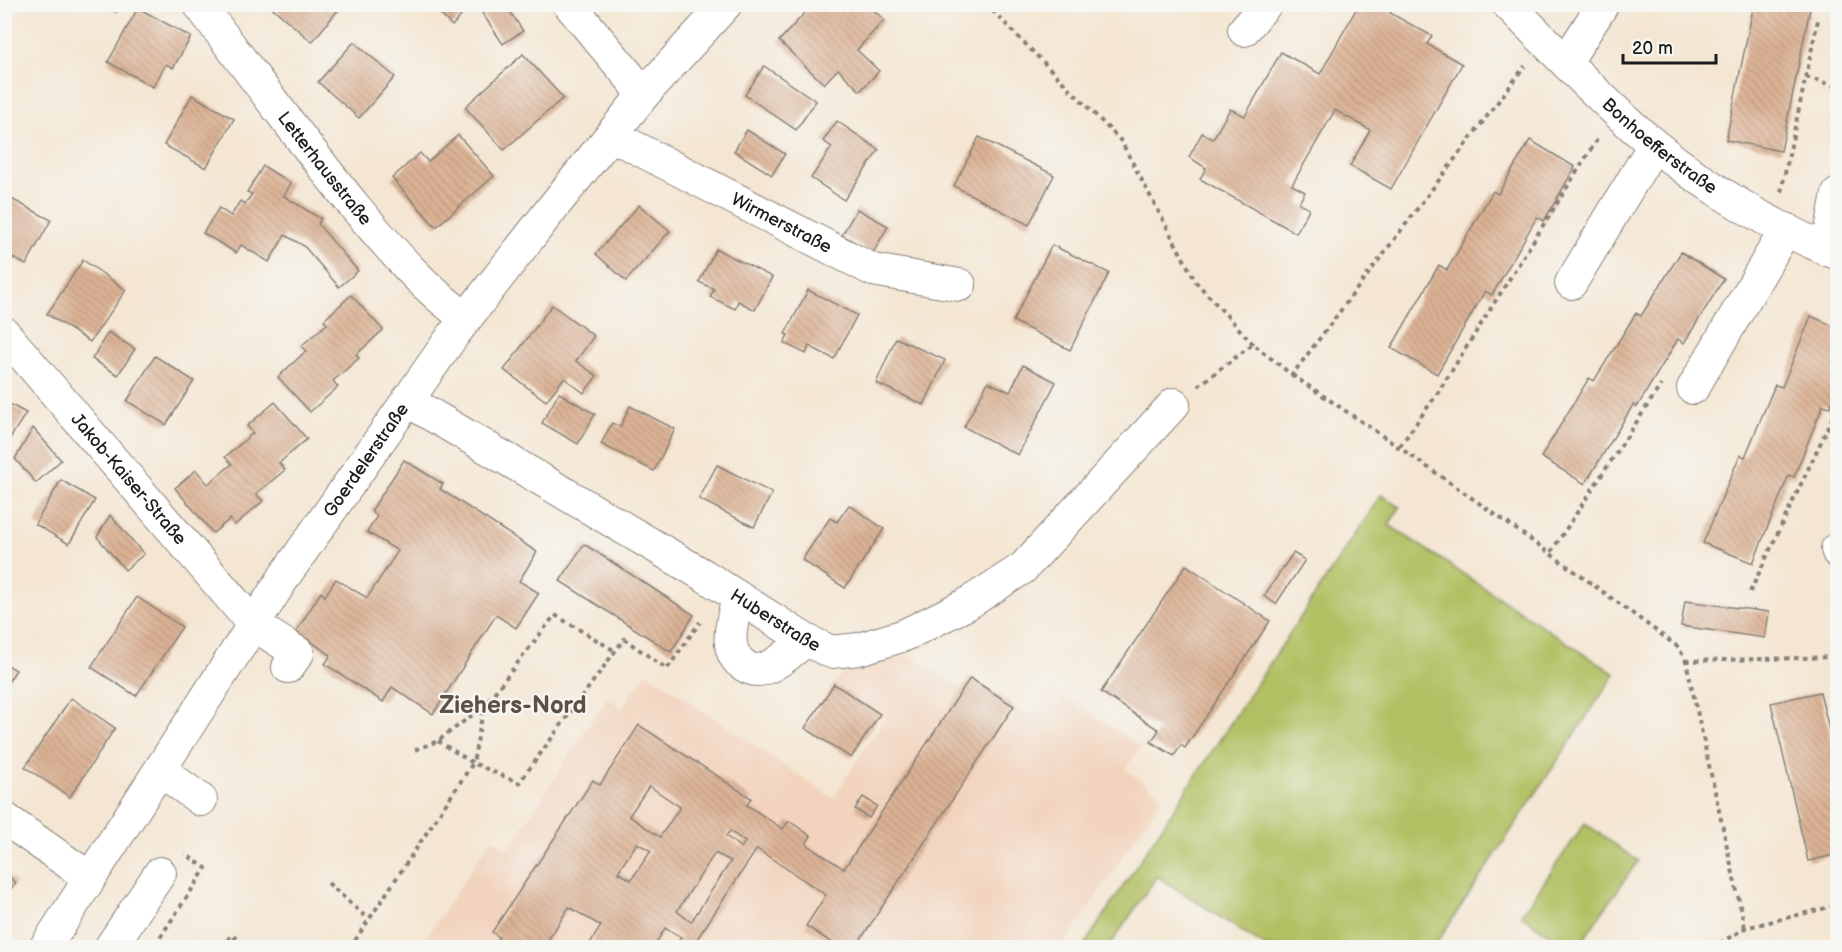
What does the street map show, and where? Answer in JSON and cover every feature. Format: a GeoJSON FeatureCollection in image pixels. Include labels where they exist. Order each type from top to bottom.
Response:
{"type":"FeatureCollection","features":[{"type":"Feature","properties":{"kind":"street","name":"Letterhausstraße"},"geometry":{"type":"LineString","coordinates":[[199,4],[324,169],[373,228],[424,285],[466,318]]}},
{"type":"Feature","properties":{"kind":"street"},"geometry":{"type":"LineString","coordinates":[[569,4],[644,94]]}},
{"type":"Feature","properties":{"kind":"street","name":"Goerdelerstraße"},"geometry":{"type":"LineString","coordinates":[[58,943],[90,878],[254,625],[345,489],[466,318],[644,94],[726,4]]}},
{"type":"Feature","properties":{"kind":"street"},"geometry":{"type":"LineString","coordinates":[[1244,30],[1266,4]]}},
{"type":"Feature","properties":{"kind":"street","name":"Bonhoefferstraße"},"geometry":{"type":"LineString","coordinates":[[1508,4],[1654,145],[1714,189],[1782,216],[1832,252]]}},
{"type":"Feature","properties":{"kind":"street"},"geometry":{"type":"LineString","coordinates":[[1566,62],[1603,4]]}},
{"type":"Feature","properties":{"kind":"street","name":"Wirmerstraße"},"geometry":{"type":"LineString","coordinates":[[611,135],[873,270],[960,285]]}},
{"type":"Feature","properties":{"kind":"street"},"geometry":{"type":"LineString","coordinates":[[1571,283],[1654,145]]}},
{"type":"Feature","properties":{"kind":"street"},"geometry":{"type":"LineString","coordinates":[[1832,252],[1838,194]]}},
{"type":"Feature","properties":{"kind":"street"},"geometry":{"type":"LineString","coordinates":[[1694,388],[1782,216]]}},
{"type":"Feature","properties":{"kind":"street","name":"Jakob-Kaiser-Straße"},"geometry":{"type":"LineString","coordinates":[[4,333],[254,625],[298,653],[288,667]]}},
{"type":"Feature","properties":{"kind":"street","name":"Huberstraße"},"geometry":{"type":"LineString","coordinates":[[408,401],[534,474],[806,640],[831,652],[859,649],[904,634],[967,604],[1023,568],[1174,404]]}},
{"type":"Feature","properties":{"kind":"street"},"geometry":{"type":"LineString","coordinates":[[738,597],[730,636],[732,652],[737,660],[746,667],[754,670],[763,669],[776,663],[806,640]]}},
{"type":"Feature","properties":{"kind":"street"},"geometry":{"type":"LineString","coordinates":[[160,770],[201,800]]}},
{"type":"Feature","properties":{"kind":"street"},"geometry":{"type":"LineString","coordinates":[[4,818],[90,878]]}},
{"type":"Feature","properties":{"kind":"street"},"geometry":{"type":"LineString","coordinates":[[110,948],[160,873]]}},
{"type":"Feature","properties":{"kind":"path"},"geometry":{"type":"LineString","coordinates":[[986,4],[1120,141],[1196,282],[1253,344],[1292,375],[1400,446],[1551,552],[1678,647],[1686,661],[1745,928]]}},
{"type":"Feature","properties":{"kind":"path"},"geometry":{"type":"LineString","coordinates":[[1782,216],[1818,20]]}},
{"type":"Feature","properties":{"kind":"path"},"geometry":{"type":"LineString","coordinates":[[1292,375],[1527,62]]}},
{"type":"Feature","properties":{"kind":"path"},"geometry":{"type":"LineString","coordinates":[[1806,77],[1838,87]]}},
{"type":"Feature","properties":{"kind":"path"},"geometry":{"type":"LineString","coordinates":[[1400,446],[1443,384],[1598,138]]}},
{"type":"Feature","properties":{"kind":"path"},"geometry":{"type":"LineString","coordinates":[[1174,404],[1253,344]]}},
{"type":"Feature","properties":{"kind":"path"},"geometry":{"type":"LineString","coordinates":[[1551,552],[1662,382]]}},
{"type":"Feature","properties":{"kind":"path"},"geometry":{"type":"LineString","coordinates":[[1750,592],[1838,406]]}},
{"type":"Feature","properties":{"kind":"path"},"geometry":{"type":"LineString","coordinates":[[438,741],[473,764],[519,783],[624,639],[667,669],[705,614]]}},
{"type":"Feature","properties":{"kind":"path"},"geometry":{"type":"LineString","coordinates":[[416,750],[438,741],[484,706],[555,615],[615,651]]}},
{"type":"Feature","properties":{"kind":"path"},"geometry":{"type":"LineString","coordinates":[[1686,661],[1837,657]]}},
{"type":"Feature","properties":{"kind":"path"},"geometry":{"type":"LineString","coordinates":[[350,948],[473,764],[484,706]]}},
{"type":"Feature","properties":{"kind":"path"},"geometry":{"type":"LineString","coordinates":[[328,883],[368,919]]}},
{"type":"Feature","properties":{"kind":"path"},"geometry":{"type":"LineString","coordinates":[[1712,948],[1745,928],[1838,905]]}},
{"type":"Feature","properties":{"kind":"path"},"geometry":{"type":"LineString","coordinates":[[223,948],[231,935],[250,948]]}},
{"type":"Feature","properties":{"kind":"shaded area"},"geometry":{"type":"Polygon","coordinates":[[[909,655],[963,688],[970,678],[1027,715],[1048,685],[1141,747],[1125,769],[1163,796],[1063,947],[419,948],[492,838],[508,849],[607,698],[622,708],[646,672],[833,798],[885,718],[834,684],[843,672],[909,655]]]}},
{"type":"Feature","properties":{"kind":"green space"},"geometry":{"type":"Polygon","coordinates":[[[1381,495],[1400,507],[1389,525],[1615,674],[1434,947],[1266,947],[1157,876],[1109,947],[1083,947],[1381,495]]]}},
{"type":"Feature","properties":{"kind":"green space"},"geometry":{"type":"Polygon","coordinates":[[[1585,823],[1638,861],[1578,947],[1568,947],[1521,915],[1585,823]]]}},
{"type":"Feature","properties":{"kind":"building"},"geometry":{"type":"Polygon","coordinates":[[[106,4],[122,4],[116,12],[106,4]]]}},
{"type":"Feature","properties":{"kind":"building"},"geometry":{"type":"Polygon","coordinates":[[[268,4],[343,4],[312,42],[268,4]]]}},
{"type":"Feature","properties":{"kind":"building"},"geometry":{"type":"Polygon","coordinates":[[[430,4],[472,4],[452,26],[430,4]]]}},
{"type":"Feature","properties":{"kind":"building"},"geometry":{"type":"Polygon","coordinates":[[[476,4],[505,4],[523,31],[503,44],[476,4]]]}},
{"type":"Feature","properties":{"kind":"building"},"geometry":{"type":"Polygon","coordinates":[[[813,4],[867,4],[884,20],[857,50],[879,71],[860,91],[838,69],[824,84],[779,41],[813,4]]]}},
{"type":"Feature","properties":{"kind":"building"},"geometry":{"type":"Polygon","coordinates":[[[1359,4],[1395,4],[1390,13],[1432,36],[1427,44],[1462,64],[1391,189],[1350,166],[1370,130],[1335,110],[1292,185],[1305,192],[1299,203],[1309,209],[1296,233],[1200,179],[1206,168],[1189,157],[1202,133],[1213,139],[1230,109],[1245,116],[1281,52],[1320,74],[1359,4]]]}},
{"type":"Feature","properties":{"kind":"building"},"geometry":{"type":"Polygon","coordinates":[[[1754,4],[1811,4],[1781,151],[1726,140],[1754,4]]]}},
{"type":"Feature","properties":{"kind":"building"},"geometry":{"type":"Polygon","coordinates":[[[138,8],[191,37],[173,68],[166,64],[153,87],[108,62],[138,8]]]}},
{"type":"Feature","properties":{"kind":"building"},"geometry":{"type":"Polygon","coordinates":[[[354,42],[395,77],[359,118],[318,82],[354,42]]]}},
{"type":"Feature","properties":{"kind":"building"},"geometry":{"type":"Polygon","coordinates":[[[523,54],[563,98],[504,150],[465,107],[523,54]]]}},
{"type":"Feature","properties":{"kind":"building"},"geometry":{"type":"Polygon","coordinates":[[[764,66],[816,101],[796,130],[745,95],[764,66]]]}},
{"type":"Feature","properties":{"kind":"building"},"geometry":{"type":"Polygon","coordinates":[[[192,95],[234,119],[206,168],[164,145],[192,95]]]}},
{"type":"Feature","properties":{"kind":"building"},"geometry":{"type":"Polygon","coordinates":[[[4,102],[11,106],[4,116],[4,102]]]}},
{"type":"Feature","properties":{"kind":"building"},"geometry":{"type":"Polygon","coordinates":[[[837,121],[879,150],[844,200],[811,178],[832,147],[823,141],[837,121]]]}},
{"type":"Feature","properties":{"kind":"building"},"geometry":{"type":"Polygon","coordinates":[[[747,130],[785,154],[772,175],[734,151],[747,130]]]}},
{"type":"Feature","properties":{"kind":"building"},"geometry":{"type":"Polygon","coordinates":[[[458,135],[494,176],[436,227],[392,178],[420,153],[428,162],[458,135]]]}},
{"type":"Feature","properties":{"kind":"building"},"geometry":{"type":"Polygon","coordinates":[[[979,137],[1054,175],[1029,225],[954,186],[979,137]]]}},
{"type":"Feature","properties":{"kind":"building"},"geometry":{"type":"Polygon","coordinates":[[[1530,140],[1575,167],[1544,221],[1537,217],[1492,295],[1485,291],[1437,374],[1391,348],[1439,265],[1447,270],[1493,191],[1498,194],[1530,140]]]}},
{"type":"Feature","properties":{"kind":"building"},"geometry":{"type":"Polygon","coordinates":[[[263,166],[291,183],[284,196],[321,219],[318,224],[358,271],[339,287],[304,246],[285,235],[269,262],[241,245],[236,253],[203,233],[219,208],[231,216],[240,201],[245,204],[252,194],[247,192],[263,166]]]}},
{"type":"Feature","properties":{"kind":"building"},"geometry":{"type":"Polygon","coordinates":[[[4,195],[51,220],[26,265],[4,253],[4,195]]]}},
{"type":"Feature","properties":{"kind":"building"},"geometry":{"type":"Polygon","coordinates":[[[639,205],[670,231],[626,281],[596,254],[639,205]]]}},
{"type":"Feature","properties":{"kind":"building"},"geometry":{"type":"Polygon","coordinates":[[[857,209],[888,226],[873,253],[842,235],[857,209]]]}},
{"type":"Feature","properties":{"kind":"building"},"geometry":{"type":"Polygon","coordinates":[[[1052,245],[1109,273],[1070,350],[1013,321],[1052,245]]]}},
{"type":"Feature","properties":{"kind":"building"},"geometry":{"type":"Polygon","coordinates":[[[716,249],[772,277],[755,310],[738,301],[735,309],[710,297],[714,289],[699,282],[716,249]]]}},
{"type":"Feature","properties":{"kind":"building"},"geometry":{"type":"Polygon","coordinates":[[[1681,252],[1724,279],[1684,343],[1678,339],[1637,407],[1633,405],[1585,484],[1541,457],[1589,378],[1594,381],[1636,313],[1641,316],[1681,252]]]}},
{"type":"Feature","properties":{"kind":"building"},"geometry":{"type":"Polygon","coordinates":[[[83,260],[126,290],[90,342],[47,314],[83,260]]]}},
{"type":"Feature","properties":{"kind":"building"},"geometry":{"type":"Polygon","coordinates":[[[808,290],[857,315],[834,359],[809,346],[806,354],[784,343],[788,335],[785,334],[808,290]]]}},
{"type":"Feature","properties":{"kind":"building"},"geometry":{"type":"Polygon","coordinates":[[[351,295],[383,330],[356,355],[359,358],[333,381],[338,387],[310,412],[278,377],[306,351],[301,346],[327,324],[324,320],[351,295]]]}},
{"type":"Feature","properties":{"kind":"building"},"geometry":{"type":"Polygon","coordinates":[[[552,305],[594,336],[576,361],[597,376],[584,393],[564,378],[546,401],[504,370],[552,305]]]}},
{"type":"Feature","properties":{"kind":"building"},"geometry":{"type":"Polygon","coordinates":[[[1811,316],[1838,328],[1838,388],[1830,407],[1823,405],[1794,477],[1789,475],[1753,563],[1703,543],[1740,455],[1745,457],[1775,385],[1782,387],[1811,316]]]}},
{"type":"Feature","properties":{"kind":"building"},"geometry":{"type":"Polygon","coordinates":[[[108,332],[135,349],[118,375],[92,359],[108,332]]]}},
{"type":"Feature","properties":{"kind":"building"},"geometry":{"type":"Polygon","coordinates":[[[896,338],[945,360],[924,405],[876,383],[896,338]]]}},
{"type":"Feature","properties":{"kind":"building"},"geometry":{"type":"Polygon","coordinates":[[[155,356],[194,381],[166,425],[127,401],[155,356]]]}},
{"type":"Feature","properties":{"kind":"building"},"geometry":{"type":"Polygon","coordinates":[[[1023,365],[1056,382],[1018,455],[964,427],[988,382],[1010,392],[1023,365]]]}},
{"type":"Feature","properties":{"kind":"building"},"geometry":{"type":"Polygon","coordinates":[[[559,393],[595,414],[578,444],[542,423],[559,393]]]}},
{"type":"Feature","properties":{"kind":"building"},"geometry":{"type":"Polygon","coordinates":[[[4,401],[26,413],[4,448],[4,401]]]}},
{"type":"Feature","properties":{"kind":"building"},"geometry":{"type":"Polygon","coordinates":[[[275,402],[307,439],[279,463],[285,470],[256,494],[263,501],[235,525],[230,519],[213,533],[175,488],[196,470],[208,484],[232,464],[225,457],[253,433],[247,426],[275,402]]]}},
{"type":"Feature","properties":{"kind":"building"},"geometry":{"type":"Polygon","coordinates":[[[630,406],[675,429],[654,471],[601,444],[612,423],[620,427],[630,406]]]}},
{"type":"Feature","properties":{"kind":"building"},"geometry":{"type":"Polygon","coordinates":[[[33,428],[61,460],[36,483],[15,459],[33,428]]]}},
{"type":"Feature","properties":{"kind":"building"},"geometry":{"type":"Polygon","coordinates":[[[404,460],[443,484],[440,489],[537,552],[519,581],[539,593],[516,628],[496,615],[433,714],[392,687],[383,702],[325,664],[331,655],[296,632],[321,592],[325,596],[336,579],[367,598],[398,551],[367,532],[377,516],[371,511],[404,460]]]}},
{"type":"Feature","properties":{"kind":"building"},"geometry":{"type":"Polygon","coordinates":[[[717,465],[772,493],[754,527],[699,499],[717,465]]]}},
{"type":"Feature","properties":{"kind":"building"},"geometry":{"type":"Polygon","coordinates":[[[61,480],[95,500],[69,544],[35,524],[61,480]]]}},
{"type":"Feature","properties":{"kind":"building"},"geometry":{"type":"Polygon","coordinates":[[[849,505],[884,529],[845,588],[802,560],[830,518],[837,522],[849,505]]]}},
{"type":"Feature","properties":{"kind":"building"},"geometry":{"type":"Polygon","coordinates":[[[110,515],[144,554],[125,570],[97,537],[110,515]]]}},
{"type":"Feature","properties":{"kind":"building"},"geometry":{"type":"Polygon","coordinates":[[[584,544],[694,615],[671,652],[560,581],[584,544]]]}},
{"type":"Feature","properties":{"kind":"building"},"geometry":{"type":"Polygon","coordinates":[[[1293,553],[1305,560],[1276,604],[1264,596],[1293,553]]]}},
{"type":"Feature","properties":{"kind":"building"},"geometry":{"type":"Polygon","coordinates":[[[1186,565],[1270,621],[1185,748],[1181,745],[1174,756],[1151,742],[1159,730],[1101,692],[1186,565]]]}},
{"type":"Feature","properties":{"kind":"building"},"geometry":{"type":"Polygon","coordinates":[[[137,597],[182,627],[136,696],[91,667],[137,597]]]}},
{"type":"Feature","properties":{"kind":"building"},"geometry":{"type":"Polygon","coordinates":[[[1685,601],[1769,612],[1765,638],[1681,626],[1685,601]]]}},
{"type":"Feature","properties":{"kind":"building"},"geometry":{"type":"Polygon","coordinates":[[[4,663],[16,670],[4,688],[4,663]]]}},
{"type":"Feature","properties":{"kind":"building"},"geometry":{"type":"Polygon","coordinates":[[[970,678],[1014,706],[855,948],[840,948],[806,926],[826,895],[757,849],[691,948],[674,948],[681,937],[665,928],[653,948],[587,948],[601,926],[569,907],[543,948],[492,948],[499,937],[492,932],[593,780],[600,785],[639,725],[751,798],[747,805],[783,829],[789,821],[811,836],[806,844],[844,869],[970,678]],[[649,786],[629,816],[660,837],[680,807],[649,786]],[[730,831],[726,836],[741,848],[745,842],[730,831]],[[637,843],[618,872],[631,880],[651,851],[637,843]],[[715,853],[677,911],[691,922],[731,861],[715,853]]]}},
{"type":"Feature","properties":{"kind":"building"},"geometry":{"type":"Polygon","coordinates":[[[834,684],[880,714],[851,758],[805,728],[834,684]]]}},
{"type":"Feature","properties":{"kind":"building"},"geometry":{"type":"Polygon","coordinates":[[[1820,692],[1838,767],[1838,854],[1808,861],[1771,703],[1820,692]]]}},
{"type":"Feature","properties":{"kind":"building"},"geometry":{"type":"Polygon","coordinates":[[[71,698],[115,728],[70,797],[25,767],[71,698]]]}},
{"type":"Feature","properties":{"kind":"building"},"geometry":{"type":"Polygon","coordinates":[[[863,797],[877,806],[869,818],[855,809],[863,797]]]}},
{"type":"Feature","properties":{"kind":"building"},"geometry":{"type":"Polygon","coordinates":[[[4,872],[16,883],[4,896],[4,872]]]}},
{"type":"Feature","properties":{"kind":"district","name":"Ziehers-Nord"},"geometry":{"type":"Point","coordinates":[513,705]}}]}
